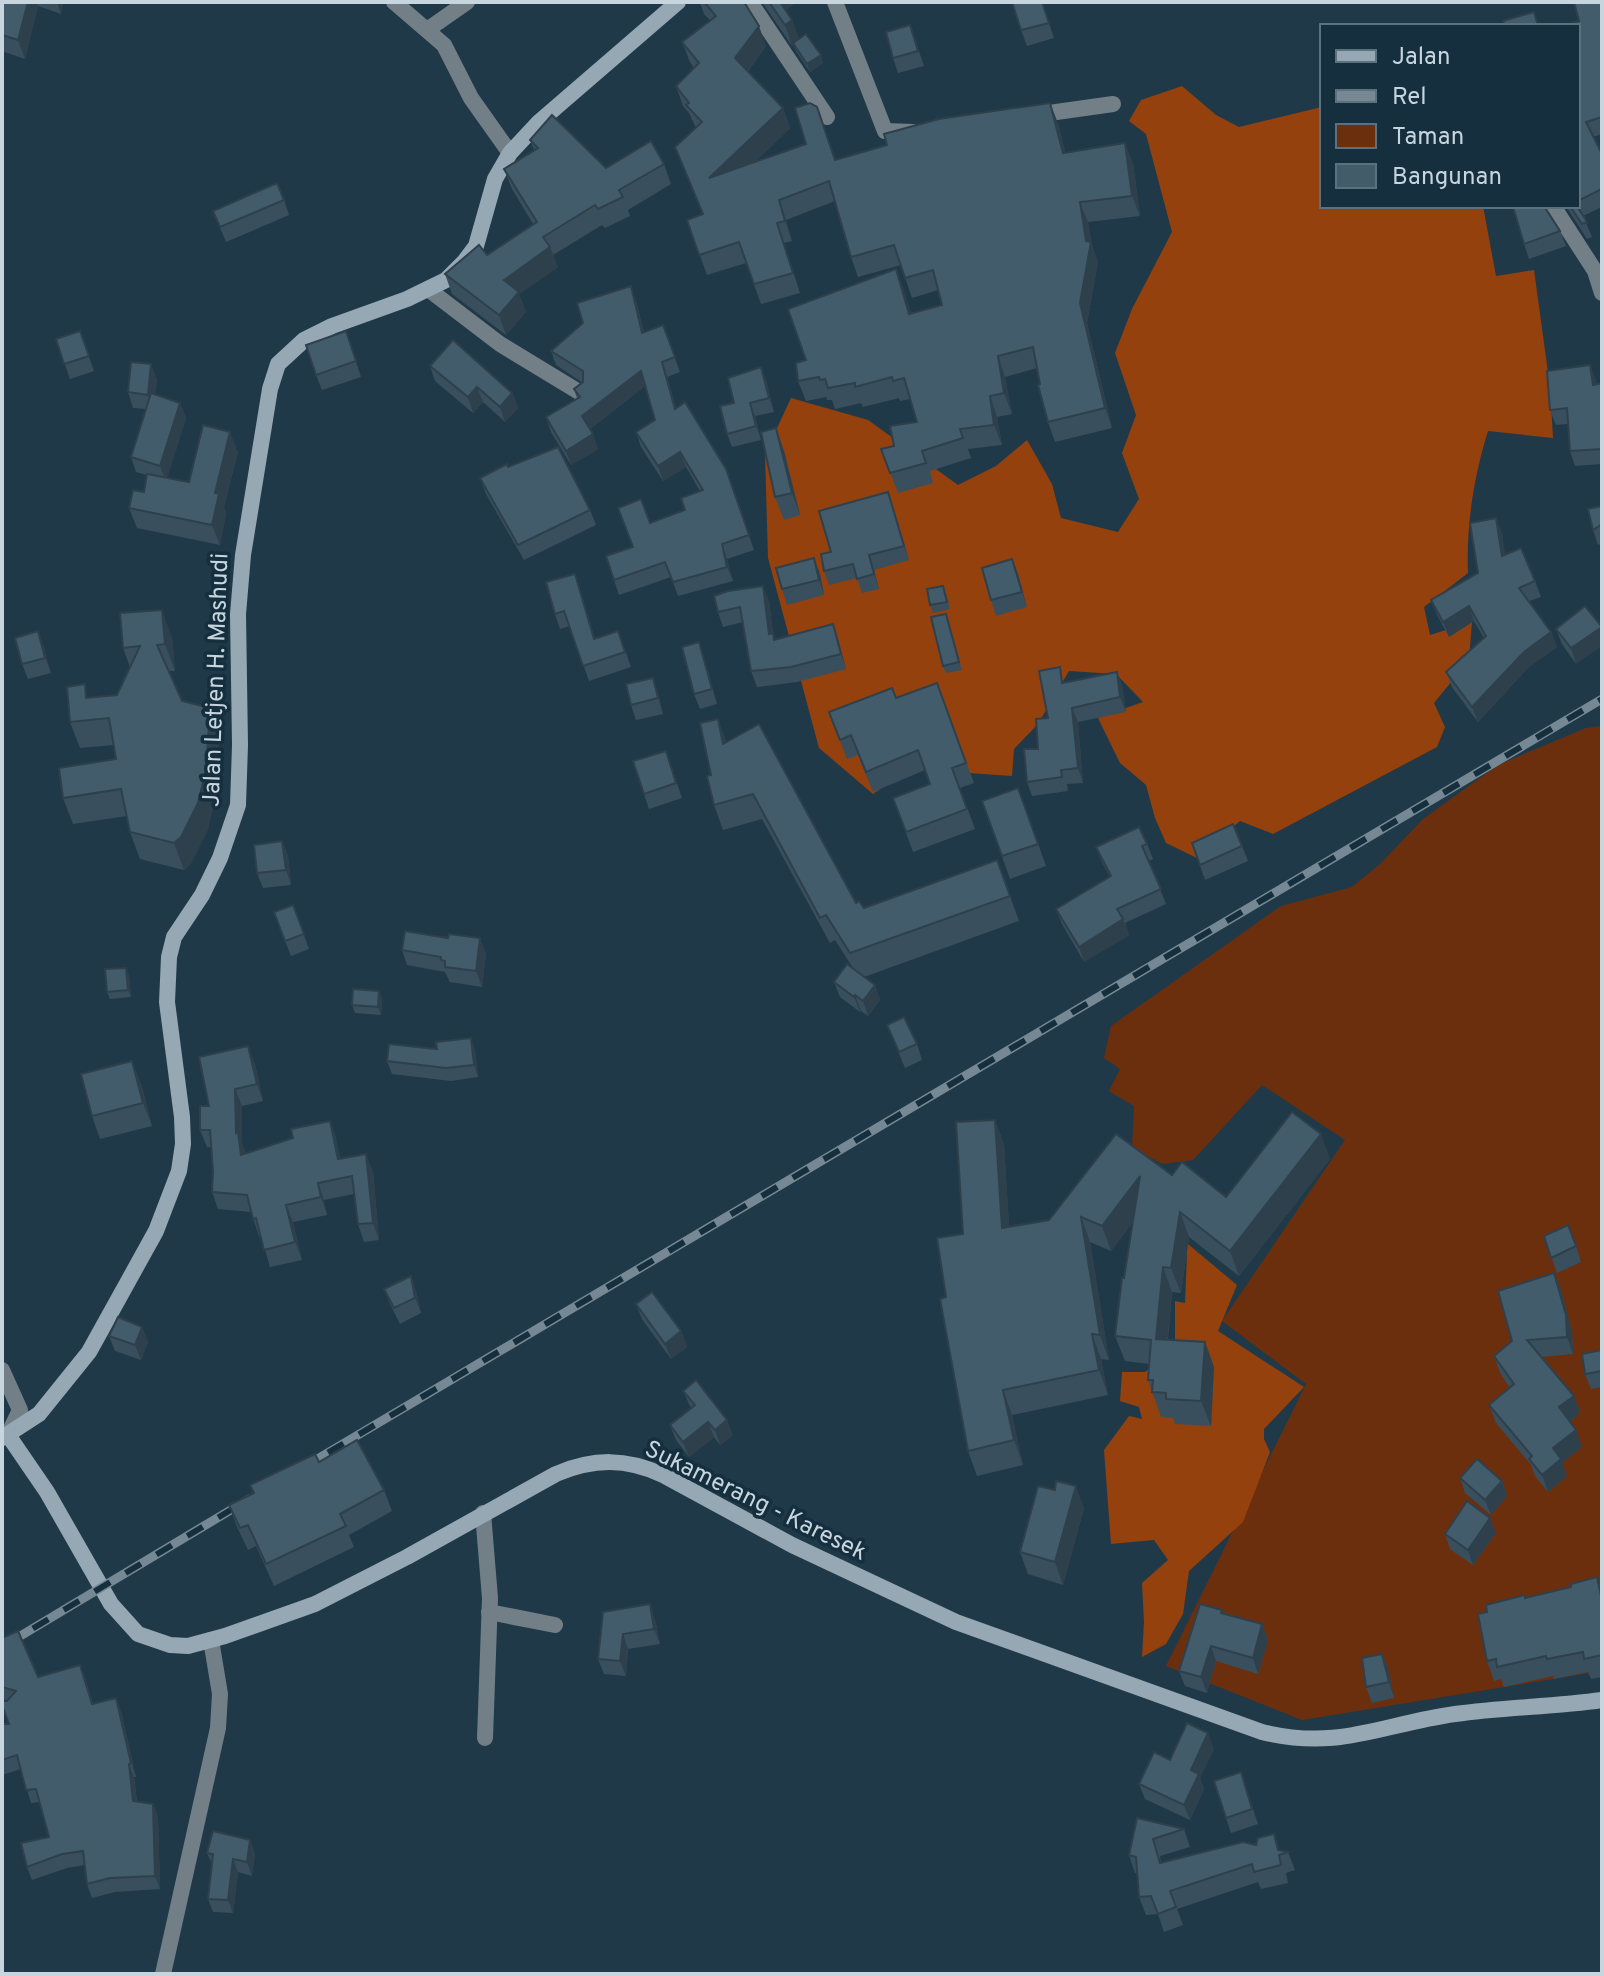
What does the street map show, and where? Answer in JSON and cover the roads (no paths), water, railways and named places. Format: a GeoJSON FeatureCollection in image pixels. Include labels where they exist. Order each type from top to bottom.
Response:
{"type":"FeatureCollection","features":[{"type":"Feature","properties":{"kind":"street"},"geometry":{"type":"LineString","coordinates":[[394,2],[444,45],[471,98],[510,153]]}},
{"type":"Feature","properties":{"kind":"street"},"geometry":{"type":"LineString","coordinates":[[427,30],[467,2]]}},
{"type":"Feature","properties":{"kind":"street","name":"Jalan Letjen H. Mashudi"},"geometry":{"type":"LineString","coordinates":[[5,1436],[39,1414],[89,1352],[156,1231],[179,1171],[183,1144],[182,1117],[167,1002],[169,957],[174,937],[202,895],[220,858],[238,805],[238,614],[270,389],[278,364],[304,340],[332,326],[407,299],[446,280],[476,246],[495,179],[510,153],[539,122],[678,2]]}},
{"type":"Feature","properties":{"kind":"street"},"geometry":{"type":"LineString","coordinates":[[750,2],[827,117]]}},
{"type":"Feature","properties":{"kind":"street"},"geometry":{"type":"LineString","coordinates":[[835,2],[885,131],[933,130]]}},
{"type":"Feature","properties":{"kind":"street"},"geometry":{"type":"LineString","coordinates":[[1023,116],[1113,104]]}},
{"type":"Feature","properties":{"kind":"street"},"geometry":{"type":"LineString","coordinates":[[1554,208],[1595,271],[1602,293]]}},
{"type":"Feature","properties":{"kind":"street"},"geometry":{"type":"LineString","coordinates":[[428,289],[500,344],[579,392]]}},
{"type":"Feature","properties":{"kind":"street"},"geometry":{"type":"LineString","coordinates":[[2,1370],[20,1410],[5,1436]]}},
{"type":"Feature","properties":{"kind":"street","name":"Sukamerang - Karesek"},"geometry":{"type":"LineString","coordinates":[[5,1436],[47,1492],[111,1604],[138,1634],[170,1645],[188,1646],[211,1640],[315,1604],[577,1465],[609,1461],[641,1465],[792,1545],[956,1622],[1168,1700],[1284,1738],[1346,1738],[1452,1714],[1602,1700]]}},
{"type":"Feature","properties":{"kind":"street"},"geometry":{"type":"LineString","coordinates":[[483,1513],[489,1585],[485,1738]]}},
{"type":"Feature","properties":{"kind":"street"},"geometry":{"type":"LineString","coordinates":[[489,1612],[555,1625]]}},
{"type":"Feature","properties":{"kind":"street"},"geometry":{"type":"LineString","coordinates":[[163,1974],[221,1711],[211,1640]]}},
{"type":"Feature","properties":{"kind":"railway"},"geometry":{"type":"LineString","coordinates":[[297,1471],[1602,699]]}},
{"type":"Feature","properties":{"kind":"railway"},"geometry":{"type":"LineString","coordinates":[[2,1647],[249,1499]]}}]}
